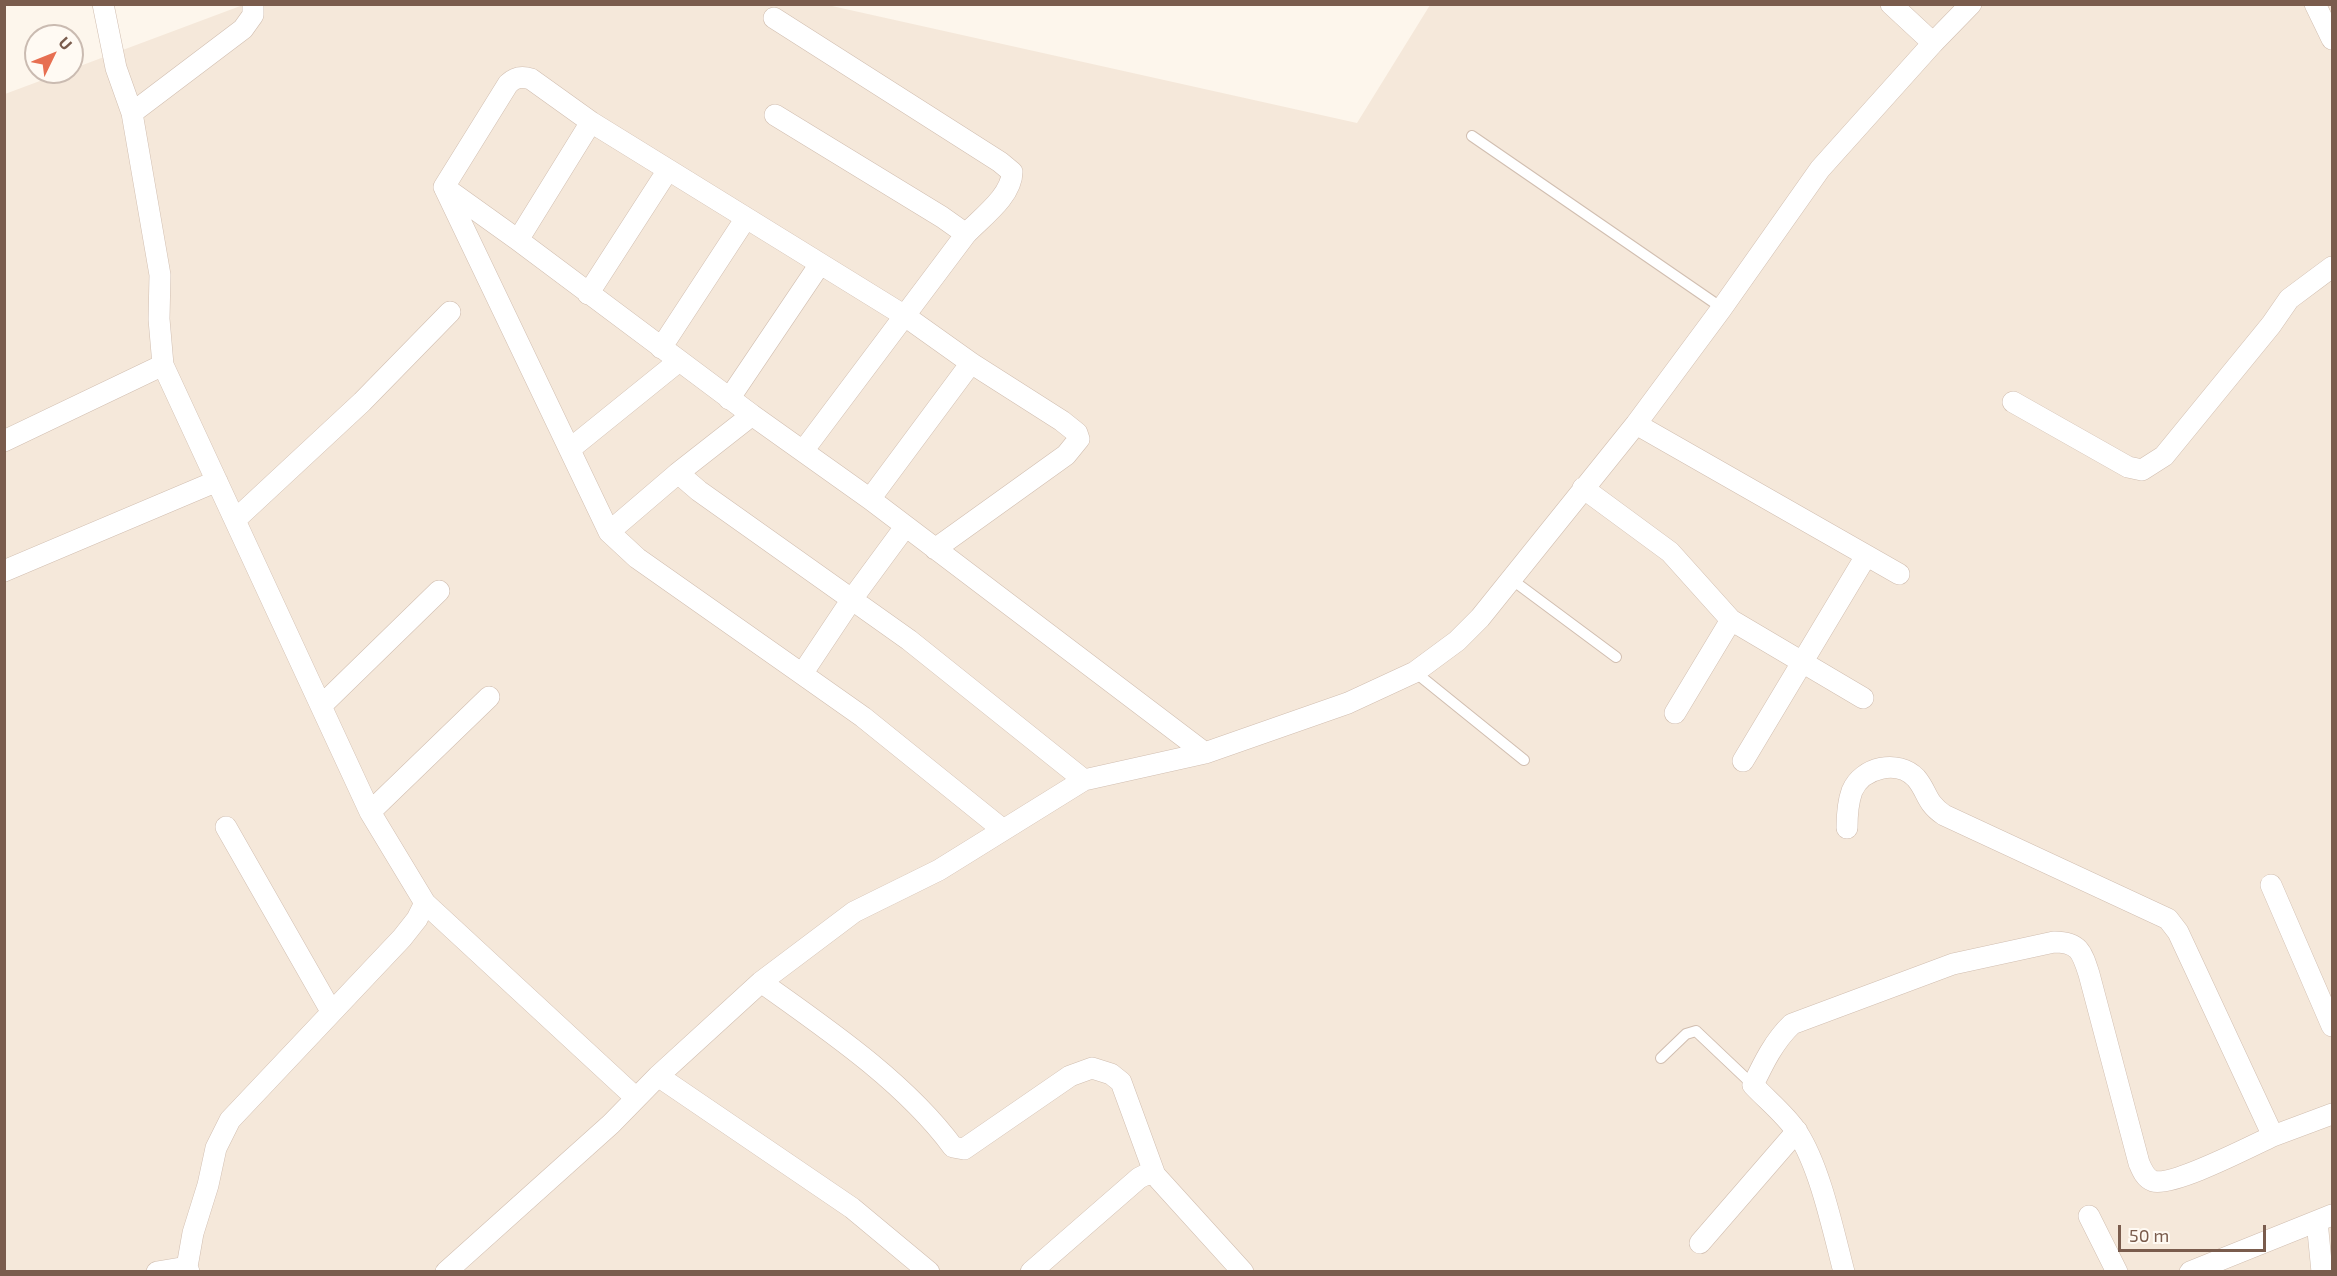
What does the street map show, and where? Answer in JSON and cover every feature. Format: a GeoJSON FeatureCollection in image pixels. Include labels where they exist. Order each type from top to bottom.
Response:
{"type":"FeatureCollection","features":[{"type":"Feature","properties":{"kind":"street"},"geometry":{"type":"LineString","coordinates":[[103,4],[116,68],[132,113],[160,275],[159,320],[163,365],[370,812],[425,903],[636,1098]]}},
{"type":"Feature","properties":{"kind":"street"},"geometry":{"type":"LineString","coordinates":[[132,113],[243,29],[253,15],[253,4]]}},
{"type":"Feature","properties":{"kind":"street"},"geometry":{"type":"LineString","coordinates":[[1891,4],[1933,43]]}},
{"type":"Feature","properties":{"kind":"street"},"geometry":{"type":"LineString","coordinates":[[446,1272],[611,1124],[658,1076],[761,982],[854,912],[939,870],[1084,780],[1205,753],[1348,703],[1415,672],[1457,641],[1480,618],[1636,424],[1722,308],[1820,169],[1971,4]]}},
{"type":"Feature","properties":{"kind":"street"},"geometry":{"type":"LineString","coordinates":[[2314,4],[2332,39]]}},
{"type":"Feature","properties":{"kind":"street"},"geometry":{"type":"LineString","coordinates":[[774,18],[1000,162],[1012,172],[1012,178],[1003,195],[966,234],[803,451]]}},
{"type":"Feature","properties":{"kind":"street"},"geometry":{"type":"LineString","coordinates":[[444,187],[512,80],[524,77],[531,79],[591,122],[668,171],[905,316],[971,363],[1062,420],[1077,433],[1079,439],[1066,455],[934,549]]}},
{"type":"Feature","properties":{"kind":"street"},"geometry":{"type":"LineString","coordinates":[[775,115],[966,234]]}},
{"type":"Feature","properties":{"kind":"street"},"geometry":{"type":"LineString","coordinates":[[518,240],[591,122]]}},
{"type":"Feature","properties":{"kind":"street"},"geometry":{"type":"LineString","coordinates":[[588,294],[668,171]]}},
{"type":"Feature","properties":{"kind":"street"},"geometry":{"type":"LineString","coordinates":[[444,187],[752,416],[870,499],[1205,753]]}},
{"type":"Feature","properties":{"kind":"street"},"geometry":{"type":"LineString","coordinates":[[444,187],[609,532],[637,558],[863,717],[1002,829]]}},
{"type":"Feature","properties":{"kind":"street"},"geometry":{"type":"LineString","coordinates":[[661,348],[746,218]]}},
{"type":"Feature","properties":{"kind":"street"},"geometry":{"type":"LineString","coordinates":[[729,399],[820,264]]}},
{"type":"Feature","properties":{"kind":"street"},"geometry":{"type":"LineString","coordinates":[[2013,402],[2128,467],[2142,470],[2154,464],[2171,448],[2264,334],[2289,299],[2332,267]]}},
{"type":"Feature","properties":{"kind":"street"},"geometry":{"type":"LineString","coordinates":[[235,520],[362,402],[450,312]]}},
{"type":"Feature","properties":{"kind":"street"},"geometry":{"type":"LineString","coordinates":[[570,449],[679,361]]}},
{"type":"Feature","properties":{"kind":"street"},"geometry":{"type":"LineString","coordinates":[[870,499],[971,363]]}},
{"type":"Feature","properties":{"kind":"street"},"geometry":{"type":"LineString","coordinates":[[4,441],[163,365]]}},
{"type":"Feature","properties":{"kind":"street"},"geometry":{"type":"LineString","coordinates":[[609,532],[678,473],[752,416]]}},
{"type":"Feature","properties":{"kind":"street"},"geometry":{"type":"LineString","coordinates":[[1636,424],[1899,574]]}},
{"type":"Feature","properties":{"kind":"street"},"geometry":{"type":"LineString","coordinates":[[678,473],[699,491],[927,654],[1084,780]]}},
{"type":"Feature","properties":{"kind":"street"},"geometry":{"type":"LineString","coordinates":[[4,572],[218,480]]}},
{"type":"Feature","properties":{"kind":"street"},"geometry":{"type":"LineString","coordinates":[[1583,488],[1670,552],[1731,621],[1863,698]]}},
{"type":"Feature","properties":{"kind":"street"},"geometry":{"type":"LineString","coordinates":[[802,674],[852,599],[905,527]]}},
{"type":"Feature","properties":{"kind":"street"},"geometry":{"type":"LineString","coordinates":[[1743,761],[1866,556]]}},
{"type":"Feature","properties":{"kind":"street"},"geometry":{"type":"LineString","coordinates":[[321,706],[439,591]]}},
{"type":"Feature","properties":{"kind":"street"},"geometry":{"type":"LineString","coordinates":[[1675,713],[1731,621]]}},
{"type":"Feature","properties":{"kind":"street"},"geometry":{"type":"LineString","coordinates":[[370,812],[489,698]]}},
{"type":"Feature","properties":{"kind":"street"},"geometry":{"type":"LineString","coordinates":[[1847,828],[1848,809],[1853,788],[1865,776],[1880,768],[1898,768],[1916,778],[1928,802],[1944,815],[2168,919],[2178,932],[2274,1136]]}},
{"type":"Feature","properties":{"kind":"street"},"geometry":{"type":"LineString","coordinates":[[226,827],[331,1011]]}},
{"type":"Feature","properties":{"kind":"street"},"geometry":{"type":"LineString","coordinates":[[2271,885],[2332,1026]]}},
{"type":"Feature","properties":{"kind":"street"},"geometry":{"type":"LineString","coordinates":[[157,1272],[188,1269],[193,1233],[208,1185],[216,1148],[230,1120],[402,938],[417,919],[425,903]]}},
{"type":"Feature","properties":{"kind":"street"},"geometry":{"type":"LineString","coordinates":[[1844,1272],[1822,1192],[1797,1131],[1753,1085],[1765,1060],[1785,1032],[1803,1019],[1953,964],[2054,942],[2066,942],[2077,946],[2083,956],[2144,1174],[2151,1181],[2164,1181],[2183,1176],[2274,1136],[2332,1114]]}},
{"type":"Feature","properties":{"kind":"street"},"geometry":{"type":"LineString","coordinates":[[761,982],[813,1019],[905,1093],[938,1127],[953,1148],[964,1149],[1070,1076],[1092,1068],[1111,1074],[1121,1082],[1155,1175],[1243,1272]]}},
{"type":"Feature","properties":{"kind":"street"},"geometry":{"type":"LineString","coordinates":[[658,1076],[852,1208],[929,1272]]}},
{"type":"Feature","properties":{"kind":"street"},"geometry":{"type":"LineString","coordinates":[[1700,1243],[1797,1131]]}},
{"type":"Feature","properties":{"kind":"street"},"geometry":{"type":"LineString","coordinates":[[1031,1272],[1139,1178],[1147,1174],[1155,1175]]}},
{"type":"Feature","properties":{"kind":"street"},"geometry":{"type":"LineString","coordinates":[[2089,1216],[2117,1272]]}},
{"type":"Feature","properties":{"kind":"street"},"geometry":{"type":"LineString","coordinates":[[2190,1272],[2325,1218],[2322,1272]]}},
{"type":"Feature","properties":{"kind":"lane"},"geometry":{"type":"LineString","coordinates":[[1472,136],[1722,308]]}},
{"type":"Feature","properties":{"kind":"lane"},"geometry":{"type":"LineString","coordinates":[[1511,579],[1616,657]]}},
{"type":"Feature","properties":{"kind":"lane"},"geometry":{"type":"LineString","coordinates":[[1415,672],[1524,760]]}},
{"type":"Feature","properties":{"kind":"lane"},"geometry":{"type":"LineString","coordinates":[[1662,1058],[1686,1034],[1696,1031],[1753,1085]]}},
{"type":"Feature","properties":{"kind":"shaded area"},"geometry":{"type":"Polygon","coordinates":[[[823,4],[1357,123],[1430,5],[2332,5],[2332,1271],[5,1272],[5,94],[32,84],[84,84],[84,65],[243,5],[823,4]]]}}]}
